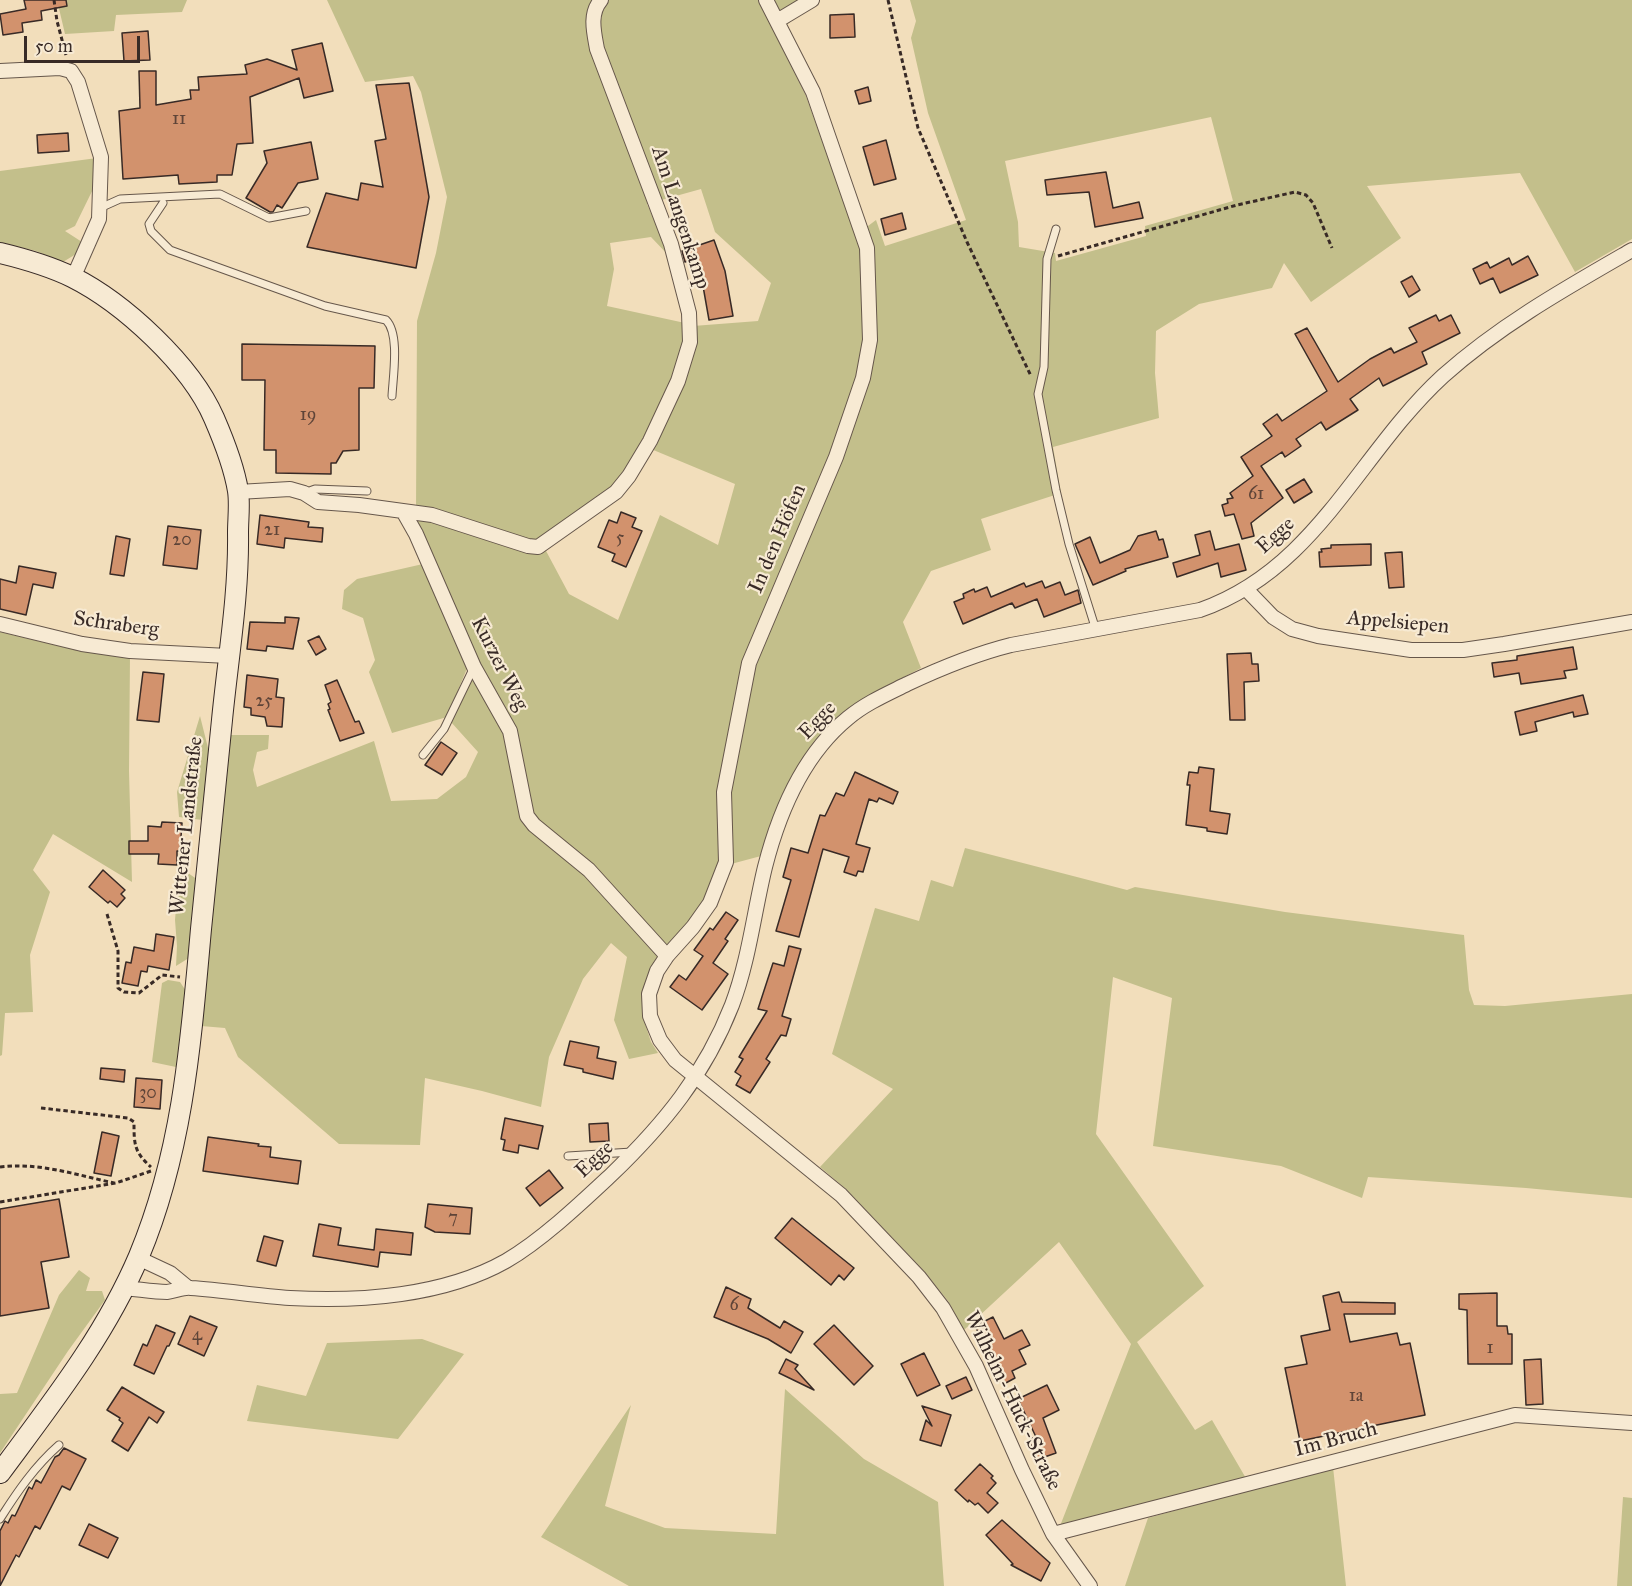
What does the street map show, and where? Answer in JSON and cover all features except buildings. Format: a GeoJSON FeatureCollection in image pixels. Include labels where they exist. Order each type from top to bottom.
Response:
{"type":"FeatureCollection","features":[{"type":"Feature","properties":{"kind":"main road","name":"Wittener Landstraße"},"geometry":{"type":"LineString","coordinates":[[0,253],[36,262],[73,278],[119,308],[166,350],[204,398],[227,452],[238,492],[239,567],[228,656],[197,979],[177,1135],[159,1201],[124,1287],[76,1368],[0,1473]]}},
{"type":"Feature","properties":{"kind":"street","name":"Am Langenkamp"},"geometry":{"type":"LineString","coordinates":[[403,512],[432,515],[528,546],[538,547],[616,492],[629,476],[650,441],[678,381],[690,342],[689,313],[671,244],[597,49],[592,22],[601,0]]}},
{"type":"Feature","properties":{"kind":"street","name":"In den Höfen"},"geometry":{"type":"LineString","coordinates":[[695,1077],[675,1060],[660,1040],[650,1016],[650,994],[657,972],[666,956],[693,927],[710,903],[726,862],[724,792],[749,663],[836,457],[863,378],[870,340],[867,248],[813,92],[766,0]]}},
{"type":"Feature","properties":{"kind":"street"},"geometry":{"type":"LineString","coordinates":[[777,21],[812,0]]}},
{"type":"Feature","properties":{"kind":"street"},"geometry":{"type":"LineString","coordinates":[[0,71],[60,68],[71,71],[78,82],[101,157],[100,208],[99,219],[73,278]]}},
{"type":"Feature","properties":{"kind":"street","name":"Egge"},"geometry":{"type":"LineString","coordinates":[[124,1287],[169,1292],[187,1287],[288,1298],[360,1299],[420,1291],[447,1284],[498,1265],[515,1256],[592,1193],[634,1152],[663,1122],[695,1077],[718,1037],[733,1003],[769,853],[786,806],[810,762],[836,729],[849,717],[872,702],[955,662],[1011,645],[1200,610],[1228,600],[1246,590],[1295,549],[1327,516],[1405,416],[1442,377],[1524,313],[1632,250]]}},
{"type":"Feature","properties":{"kind":"street"},"geometry":{"type":"LineString","coordinates":[[238,492],[290,489],[304,493],[318,502],[359,505],[403,512]]}},
{"type":"Feature","properties":{"kind":"street","name":"Kurzer Weg"},"geometry":{"type":"LineString","coordinates":[[403,512],[416,534],[474,667],[510,731],[527,816],[534,825],[589,870],[666,956]]}},
{"type":"Feature","properties":{"kind":"street","name":"Appelsiepen"},"geometry":{"type":"LineString","coordinates":[[1246,590],[1274,617],[1292,629],[1318,636],[1411,650],[1463,650],[1632,622]]}},
{"type":"Feature","properties":{"kind":"street","name":"Schraberg"},"geometry":{"type":"LineString","coordinates":[[0,624],[82,644],[130,651],[228,656]]}},
{"type":"Feature","properties":{"kind":"street","name":"Wilhelm-Huck-Straße"},"geometry":{"type":"LineString","coordinates":[[695,1077],[841,1195],[919,1277],[943,1308],[976,1366],[1053,1534],[1090,1586]]}},
{"type":"Feature","properties":{"kind":"street","name":"Egge"},"geometry":{"type":"LineString","coordinates":[[138,1257],[170,1273],[187,1287]]}},
{"type":"Feature","properties":{"kind":"street","name":"Im Bruch"},"geometry":{"type":"LineString","coordinates":[[1053,1534],[1515,1415],[1632,1422]]}},
{"type":"Feature","properties":{"kind":"lane"},"geometry":{"type":"LineString","coordinates":[[100,208],[120,199],[220,194],[269,218],[306,211]]}},
{"type":"Feature","properties":{"kind":"lane"},"geometry":{"type":"LineString","coordinates":[[163,203],[149,224],[151,231],[170,250],[325,306],[386,320],[392,326],[394,336],[392,396]]}},
{"type":"Feature","properties":{"kind":"lane"},"geometry":{"type":"LineString","coordinates":[[1056,229],[1047,259],[1044,367],[1039,391],[1056,490],[1096,630]]}},
{"type":"Feature","properties":{"kind":"lane"},"geometry":{"type":"LineString","coordinates":[[304,493],[315,489],[366,491]]}},
{"type":"Feature","properties":{"kind":"lane"},"geometry":{"type":"LineString","coordinates":[[423,754],[444,729],[474,667]]}},
{"type":"Feature","properties":{"kind":"lane"},"geometry":{"type":"LineString","coordinates":[[568,1156],[634,1152]]}},
{"type":"Feature","properties":{"kind":"lane"},"geometry":{"type":"LineString","coordinates":[[0,1519],[32,1472],[59,1445]]}},
{"type":"Feature","properties":{"kind":"path"},"geometry":{"type":"LineString","coordinates":[[54,0],[57,21],[71,71]]}},
{"type":"Feature","properties":{"kind":"path"},"geometry":{"type":"LineString","coordinates":[[888,0],[918,128],[999,312],[1039,391]]}},
{"type":"Feature","properties":{"kind":"path"},"geometry":{"type":"LineString","coordinates":[[1047,259],[1237,205],[1295,192],[1306,195],[1313,202],[1332,248]]}},
{"type":"Feature","properties":{"kind":"path"},"geometry":{"type":"LineString","coordinates":[[107,914],[118,951],[118,988],[124,992],[139,993],[162,975],[197,979]]}},
{"type":"Feature","properties":{"kind":"path"},"geometry":{"type":"LineString","coordinates":[[0,1202],[116,1183],[155,1170],[141,1157],[134,1144],[134,1122],[128,1118],[41,1108]]}},
{"type":"Feature","properties":{"kind":"path"},"geometry":{"type":"LineString","coordinates":[[0,1167],[12,1165],[47,1168],[116,1183]]}},
{"type":"Feature","properties":{"kind":"shaded area"},"geometry":{"type":"Polygon","coordinates":[[[57,0],[187,0],[182,12],[116,15],[114,31],[65,34],[57,0]]]}},
{"type":"Feature","properties":{"kind":"shaded area"},"geometry":{"type":"Polygon","coordinates":[[[327,0],[814,0],[776,35],[806,96],[854,231],[876,220],[885,246],[966,220],[928,113],[911,38],[916,21],[910,0],[1632,0],[1632,239],[1575,272],[1520,173],[1367,186],[1401,238],[1311,302],[1284,263],[1272,288],[1199,304],[1156,331],[1155,373],[1159,418],[1053,447],[1061,493],[981,519],[991,550],[931,571],[903,622],[921,668],[859,701],[816,741],[791,777],[770,826],[761,856],[731,864],[688,923],[658,956],[644,993],[642,1014],[651,1042],[658,1053],[629,1059],[614,1020],[627,957],[611,943],[583,979],[549,1057],[541,1107],[425,1078],[420,1145],[339,1144],[238,1057],[225,1028],[201,1026],[229,735],[269,735],[268,749],[257,752],[253,770],[257,787],[374,741],[391,801],[437,799],[466,777],[478,752],[451,722],[473,673],[505,731],[531,814],[513,727],[478,663],[412,516],[545,549],[569,594],[618,620],[660,515],[718,545],[735,484],[651,449],[693,326],[758,321],[771,283],[715,232],[701,189],[647,204],[670,257],[651,237],[610,243],[614,269],[607,306],[685,323],[686,341],[674,380],[643,444],[612,489],[538,542],[416,510],[417,321],[436,253],[447,197],[421,92],[413,76],[365,82],[327,0]],[[1211,117],[1005,161],[1018,222],[1019,247],[1055,253],[1056,261],[1146,236],[1145,226],[1233,201],[1211,117]]]}},
{"type":"Feature","properties":{"kind":"shaded area"},"geometry":{"type":"Polygon","coordinates":[[[97,158],[96,183],[75,226],[65,231],[82,242],[76,254],[63,262],[36,251],[0,242],[0,171],[97,158]]]}},
{"type":"Feature","properties":{"kind":"shaded area"},"geometry":{"type":"Polygon","coordinates":[[[423,564],[468,666],[447,717],[392,733],[369,672],[375,660],[363,618],[342,609],[344,590],[357,579],[423,564]]]}},
{"type":"Feature","properties":{"kind":"shaded area"},"geometry":{"type":"Polygon","coordinates":[[[0,632],[80,651],[130,656],[129,771],[132,882],[53,834],[33,870],[50,892],[30,955],[33,1012],[5,1013],[2,1055],[0,1056],[0,632]]]}},
{"type":"Feature","properties":{"kind":"shaded area"},"geometry":{"type":"Polygon","coordinates":[[[200,716],[211,760],[203,820],[179,817],[177,792],[200,716]]]}},
{"type":"Feature","properties":{"kind":"shaded area"},"geometry":{"type":"Polygon","coordinates":[[[965,848],[1127,890],[1135,887],[1285,912],[1464,935],[1469,990],[1474,1005],[1505,1006],[1632,994],[1632,1198],[1368,1177],[1362,1198],[1281,1166],[1153,1146],[1172,998],[1113,977],[1096,1134],[1204,1286],[1137,1342],[1195,1430],[1212,1420],[1247,1480],[1060,1526],[1131,1344],[1059,1242],[964,1330],[948,1301],[924,1271],[846,1189],[820,1167],[893,1089],[832,1054],[875,908],[919,921],[931,880],[953,887],[965,848]]]}},
{"type":"Feature","properties":{"kind":"shaded area"},"geometry":{"type":"Polygon","coordinates":[[[188,873],[198,880],[192,956],[176,966],[175,920],[179,874],[188,873]]]}},
{"type":"Feature","properties":{"kind":"shaded area"},"geometry":{"type":"Polygon","coordinates":[[[168,980],[180,982],[186,991],[176,1067],[152,1062],[162,983],[168,980]]]}},
{"type":"Feature","properties":{"kind":"shaded area"},"geometry":{"type":"Polygon","coordinates":[[[79,1270],[90,1278],[86,1291],[102,1291],[105,1300],[0,1453],[0,1394],[17,1393],[59,1295],[79,1270]]]}},
{"type":"Feature","properties":{"kind":"shaded area"},"geometry":{"type":"Polygon","coordinates":[[[422,1339],[464,1354],[398,1439],[247,1421],[257,1385],[306,1396],[327,1343],[422,1339]]]}},
{"type":"Feature","properties":{"kind":"shaded area"},"geometry":{"type":"Polygon","coordinates":[[[785,1389],[864,1459],[938,1502],[944,1586],[629,1586],[541,1537],[631,1405],[605,1506],[665,1528],[776,1534],[785,1389]]]}},
{"type":"Feature","properties":{"kind":"shaded area"},"geometry":{"type":"Polygon","coordinates":[[[1333,1467],[1346,1586],[1125,1586],[1148,1518],[1333,1467]]]}},
{"type":"Feature","properties":{"kind":"shaded area"},"geometry":{"type":"Polygon","coordinates":[[[1623,1497],[1632,1498],[1632,1586],[1617,1586],[1623,1497]]]}}]}
